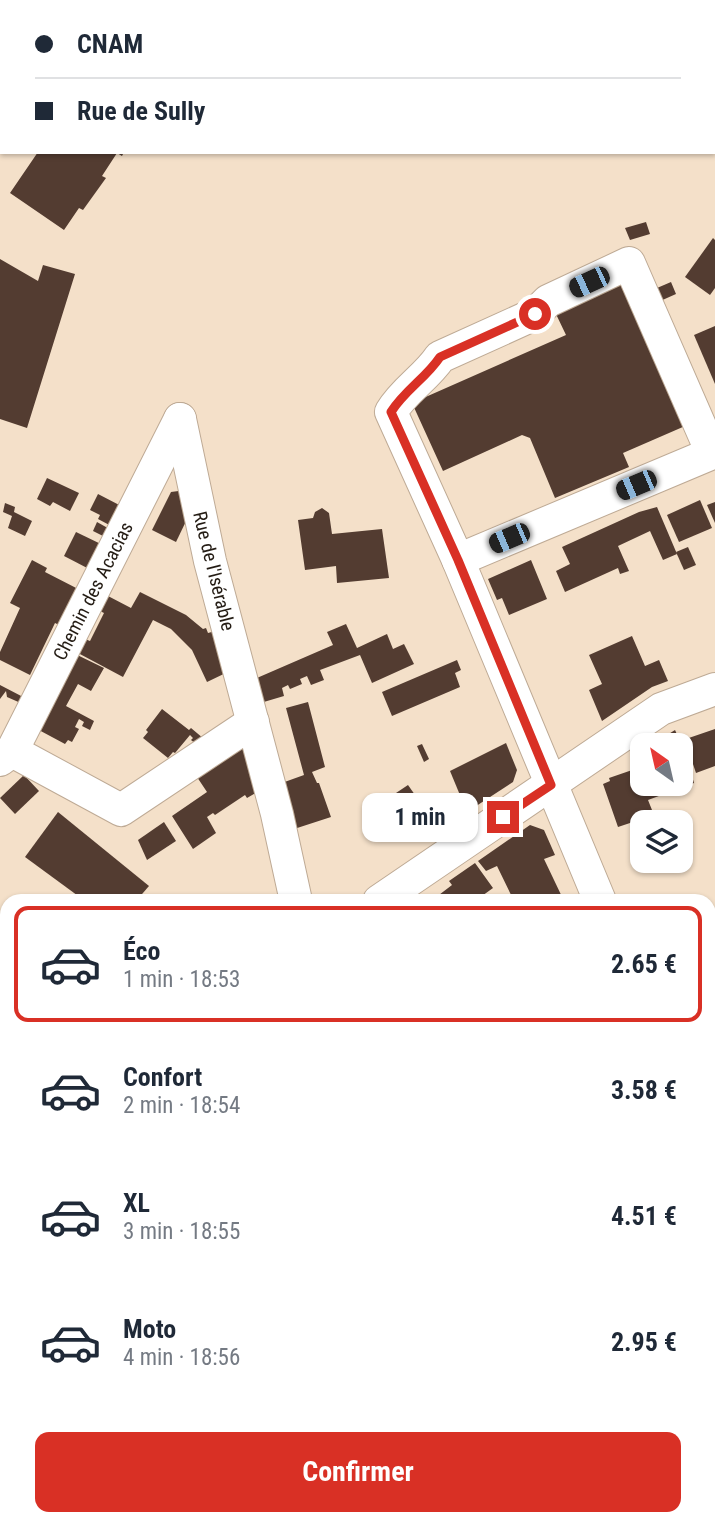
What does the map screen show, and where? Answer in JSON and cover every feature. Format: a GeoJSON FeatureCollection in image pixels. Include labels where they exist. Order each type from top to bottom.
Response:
{"type":"FeatureCollection","features":[{"type":"Feature","properties":{"kind":"street"},"geometry":{"type":"LineString","coordinates":[[458,560],[714,452],[629,263],[548,301],[535,314],[440,357],[431,372],[400,398],[391,412],[458,560],[597,894]]}},
{"type":"Feature","properties":{"kind":"street","name":"Rue de l'Isérable"},"geometry":{"type":"LineString","coordinates":[[180,419],[210,561],[277,814],[294,894]]}},
{"type":"Feature","properties":{"kind":"street","name":"Chemin des Acacias"},"geometry":{"type":"LineString","coordinates":[[6,755],[180,419]]}},
{"type":"Feature","properties":{"kind":"street"},"geometry":{"type":"LineString","coordinates":[[389,894],[661,709],[715,689]]}},
{"type":"Feature","properties":{"kind":"street"},"geometry":{"type":"LineString","coordinates":[[6,755],[121,810],[253,722]]}},
{"type":"Feature","properties":{"kind":"building"},"geometry":{"type":"Polygon","coordinates":[[[37,154],[116,154],[102,176],[106,178],[83,210],[79,208],[64,230],[10,193],[37,154]]]}},
{"type":"Feature","properties":{"kind":"building"},"geometry":{"type":"Polygon","coordinates":[[[646,222],[650,234],[630,240],[625,228],[646,222]]]}},
{"type":"Feature","properties":{"kind":"building"},"geometry":{"type":"Polygon","coordinates":[[[713,238],[715,288],[710,295],[685,277],[713,238]]]}},
{"type":"Feature","properties":{"kind":"building"},"geometry":{"type":"Polygon","coordinates":[[[0,259],[38,281],[43,265],[75,274],[27,428],[0,419],[0,259]]]}},
{"type":"Feature","properties":{"kind":"building"},"geometry":{"type":"Polygon","coordinates":[[[652,277],[657,288],[671,282],[676,294],[658,302],[647,279],[652,277]]]}},
{"type":"Feature","properties":{"kind":"building"},"geometry":{"type":"Polygon","coordinates":[[[629,279],[692,423],[623,453],[629,467],[555,498],[530,438],[522,435],[443,471],[412,403],[566,335],[555,312],[629,279]]]}},
{"type":"Feature","properties":{"kind":"building"},"geometry":{"type":"Polygon","coordinates":[[[715,326],[715,384],[694,335],[715,326]]]}},
{"type":"Feature","properties":{"kind":"building"},"geometry":{"type":"Polygon","coordinates":[[[47,478],[79,493],[70,511],[53,502],[50,506],[37,499],[47,478]]]}},
{"type":"Feature","properties":{"kind":"building"},"geometry":{"type":"Polygon","coordinates":[[[186,490],[189,515],[176,542],[152,530],[171,492],[186,490]]]}},
{"type":"Feature","properties":{"kind":"building"},"geometry":{"type":"Polygon","coordinates":[[[98,494],[125,508],[115,528],[98,519],[100,515],[90,510],[98,494]]]}},
{"type":"Feature","properties":{"kind":"building"},"geometry":{"type":"Polygon","coordinates":[[[700,500],[712,528],[679,542],[667,515],[700,500]]]}},
{"type":"Feature","properties":{"kind":"building"},"geometry":{"type":"Polygon","coordinates":[[[715,502],[715,523],[707,505],[715,502]]]}},
{"type":"Feature","properties":{"kind":"building"},"geometry":{"type":"Polygon","coordinates":[[[5,503],[15,507],[14,512],[32,521],[25,536],[8,528],[12,516],[3,512],[5,503]]]}},
{"type":"Feature","properties":{"kind":"building"},"geometry":{"type":"Polygon","coordinates":[[[657,507],[677,554],[663,560],[650,531],[618,546],[629,571],[620,574],[618,568],[565,592],[556,571],[570,564],[562,547],[639,512],[657,507]]]}},
{"type":"Feature","properties":{"kind":"building"},"geometry":{"type":"Polygon","coordinates":[[[322,508],[329,513],[332,534],[382,529],[389,578],[337,583],[336,566],[305,570],[298,520],[313,518],[315,512],[322,508]]]}},
{"type":"Feature","properties":{"kind":"building"},"geometry":{"type":"Polygon","coordinates":[[[97,522],[113,531],[109,539],[93,531],[97,522]]]}},
{"type":"Feature","properties":{"kind":"building"},"geometry":{"type":"Polygon","coordinates":[[[76,532],[105,546],[93,571],[64,556],[76,532]]]}},
{"type":"Feature","properties":{"kind":"building"},"geometry":{"type":"Polygon","coordinates":[[[688,547],[696,565],[684,570],[676,552],[688,547]]]}},
{"type":"Feature","properties":{"kind":"building"},"geometry":{"type":"Polygon","coordinates":[[[32,560],[47,568],[45,572],[82,591],[63,627],[55,623],[30,675],[0,660],[0,652],[20,608],[10,603],[32,560]]]}},
{"type":"Feature","properties":{"kind":"building"},"geometry":{"type":"Polygon","coordinates":[[[531,560],[547,599],[509,615],[502,598],[497,600],[488,579],[531,560]]]}},
{"type":"Feature","properties":{"kind":"building"},"geometry":{"type":"Polygon","coordinates":[[[140,592],[186,615],[203,629],[206,628],[208,633],[219,630],[232,670],[207,682],[192,650],[171,629],[153,620],[123,677],[78,653],[85,639],[90,641],[104,613],[100,611],[108,596],[131,608],[140,592]]]}},
{"type":"Feature","properties":{"kind":"building"},"geometry":{"type":"Polygon","coordinates":[[[346,624],[357,648],[387,634],[393,649],[404,644],[414,664],[372,683],[360,655],[320,670],[324,680],[311,685],[307,676],[300,679],[302,684],[290,689],[288,685],[282,688],[284,696],[257,704],[250,681],[333,645],[327,632],[346,624]]]}},
{"type":"Feature","properties":{"kind":"building"},"geometry":{"type":"Polygon","coordinates":[[[632,636],[645,666],[659,660],[668,681],[652,687],[602,721],[589,690],[602,684],[589,655],[632,636]]]}},
{"type":"Feature","properties":{"kind":"building"},"geometry":{"type":"Polygon","coordinates":[[[69,651],[104,668],[91,691],[78,684],[66,706],[94,721],[90,730],[82,726],[84,722],[79,719],[75,727],[79,729],[72,742],[68,740],[65,744],[37,729],[69,651]]]}},
{"type":"Feature","properties":{"kind":"building"},"geometry":{"type":"Polygon","coordinates":[[[457,660],[461,670],[455,673],[460,687],[392,716],[382,692],[457,660]]]}},
{"type":"Feature","properties":{"kind":"building"},"geometry":{"type":"Polygon","coordinates":[[[0,685],[25,698],[23,704],[7,697],[6,691],[0,699],[0,685]]]}},
{"type":"Feature","properties":{"kind":"building"},"geometry":{"type":"Polygon","coordinates":[[[308,702],[325,767],[312,772],[319,783],[331,817],[291,830],[279,784],[304,775],[286,708],[308,702]]]}},
{"type":"Feature","properties":{"kind":"building"},"geometry":{"type":"Polygon","coordinates":[[[162,709],[210,744],[202,749],[191,740],[193,738],[190,735],[168,758],[143,738],[162,709]]]}},
{"type":"Feature","properties":{"kind":"building"},"geometry":{"type":"Polygon","coordinates":[[[715,729],[715,766],[696,773],[693,764],[693,737],[715,729]]]}},
{"type":"Feature","properties":{"kind":"building"},"geometry":{"type":"Polygon","coordinates":[[[245,740],[266,787],[247,798],[245,795],[215,815],[213,813],[207,817],[216,833],[193,849],[172,816],[207,792],[195,774],[245,740]]]}},
{"type":"Feature","properties":{"kind":"building"},"geometry":{"type":"Polygon","coordinates":[[[506,743],[517,770],[513,782],[467,812],[450,771],[506,743]]]}},
{"type":"Feature","properties":{"kind":"building"},"geometry":{"type":"Polygon","coordinates":[[[422,744],[429,759],[424,762],[417,746],[422,744]]]}},
{"type":"Feature","properties":{"kind":"building"},"geometry":{"type":"Polygon","coordinates":[[[630,771],[630,796],[659,796],[648,800],[652,810],[630,810],[630,823],[618,827],[603,784],[610,781],[609,778],[630,771]]]}},
{"type":"Feature","properties":{"kind":"building"},"geometry":{"type":"Polygon","coordinates":[[[24,775],[39,791],[15,814],[0,798],[24,775]]]}},
{"type":"Feature","properties":{"kind":"building"},"geometry":{"type":"Polygon","coordinates":[[[408,785],[432,819],[404,837],[381,803],[408,785]]]}},
{"type":"Feature","properties":{"kind":"building"},"geometry":{"type":"Polygon","coordinates":[[[58,812],[149,886],[142,894],[75,894],[25,857],[58,812]]]}},
{"type":"Feature","properties":{"kind":"building"},"geometry":{"type":"Polygon","coordinates":[[[164,822],[176,841],[147,860],[138,840],[164,822]]]}},
{"type":"Feature","properties":{"kind":"building"},"geometry":{"type":"Polygon","coordinates":[[[530,825],[544,830],[555,855],[544,859],[561,894],[511,894],[497,866],[486,871],[478,861],[530,825]]]}},
{"type":"Feature","properties":{"kind":"building"},"geometry":{"type":"Polygon","coordinates":[[[475,863],[493,888],[485,894],[440,894],[452,885],[449,881],[475,863]]]}},
{"type":"Feature","properties":{"kind":"route"},"geometry":{"type":"LineString","coordinates":[[503,817],[551,785],[458,560],[391,412],[400,398],[431,372],[440,357],[535,314]]}}]}
